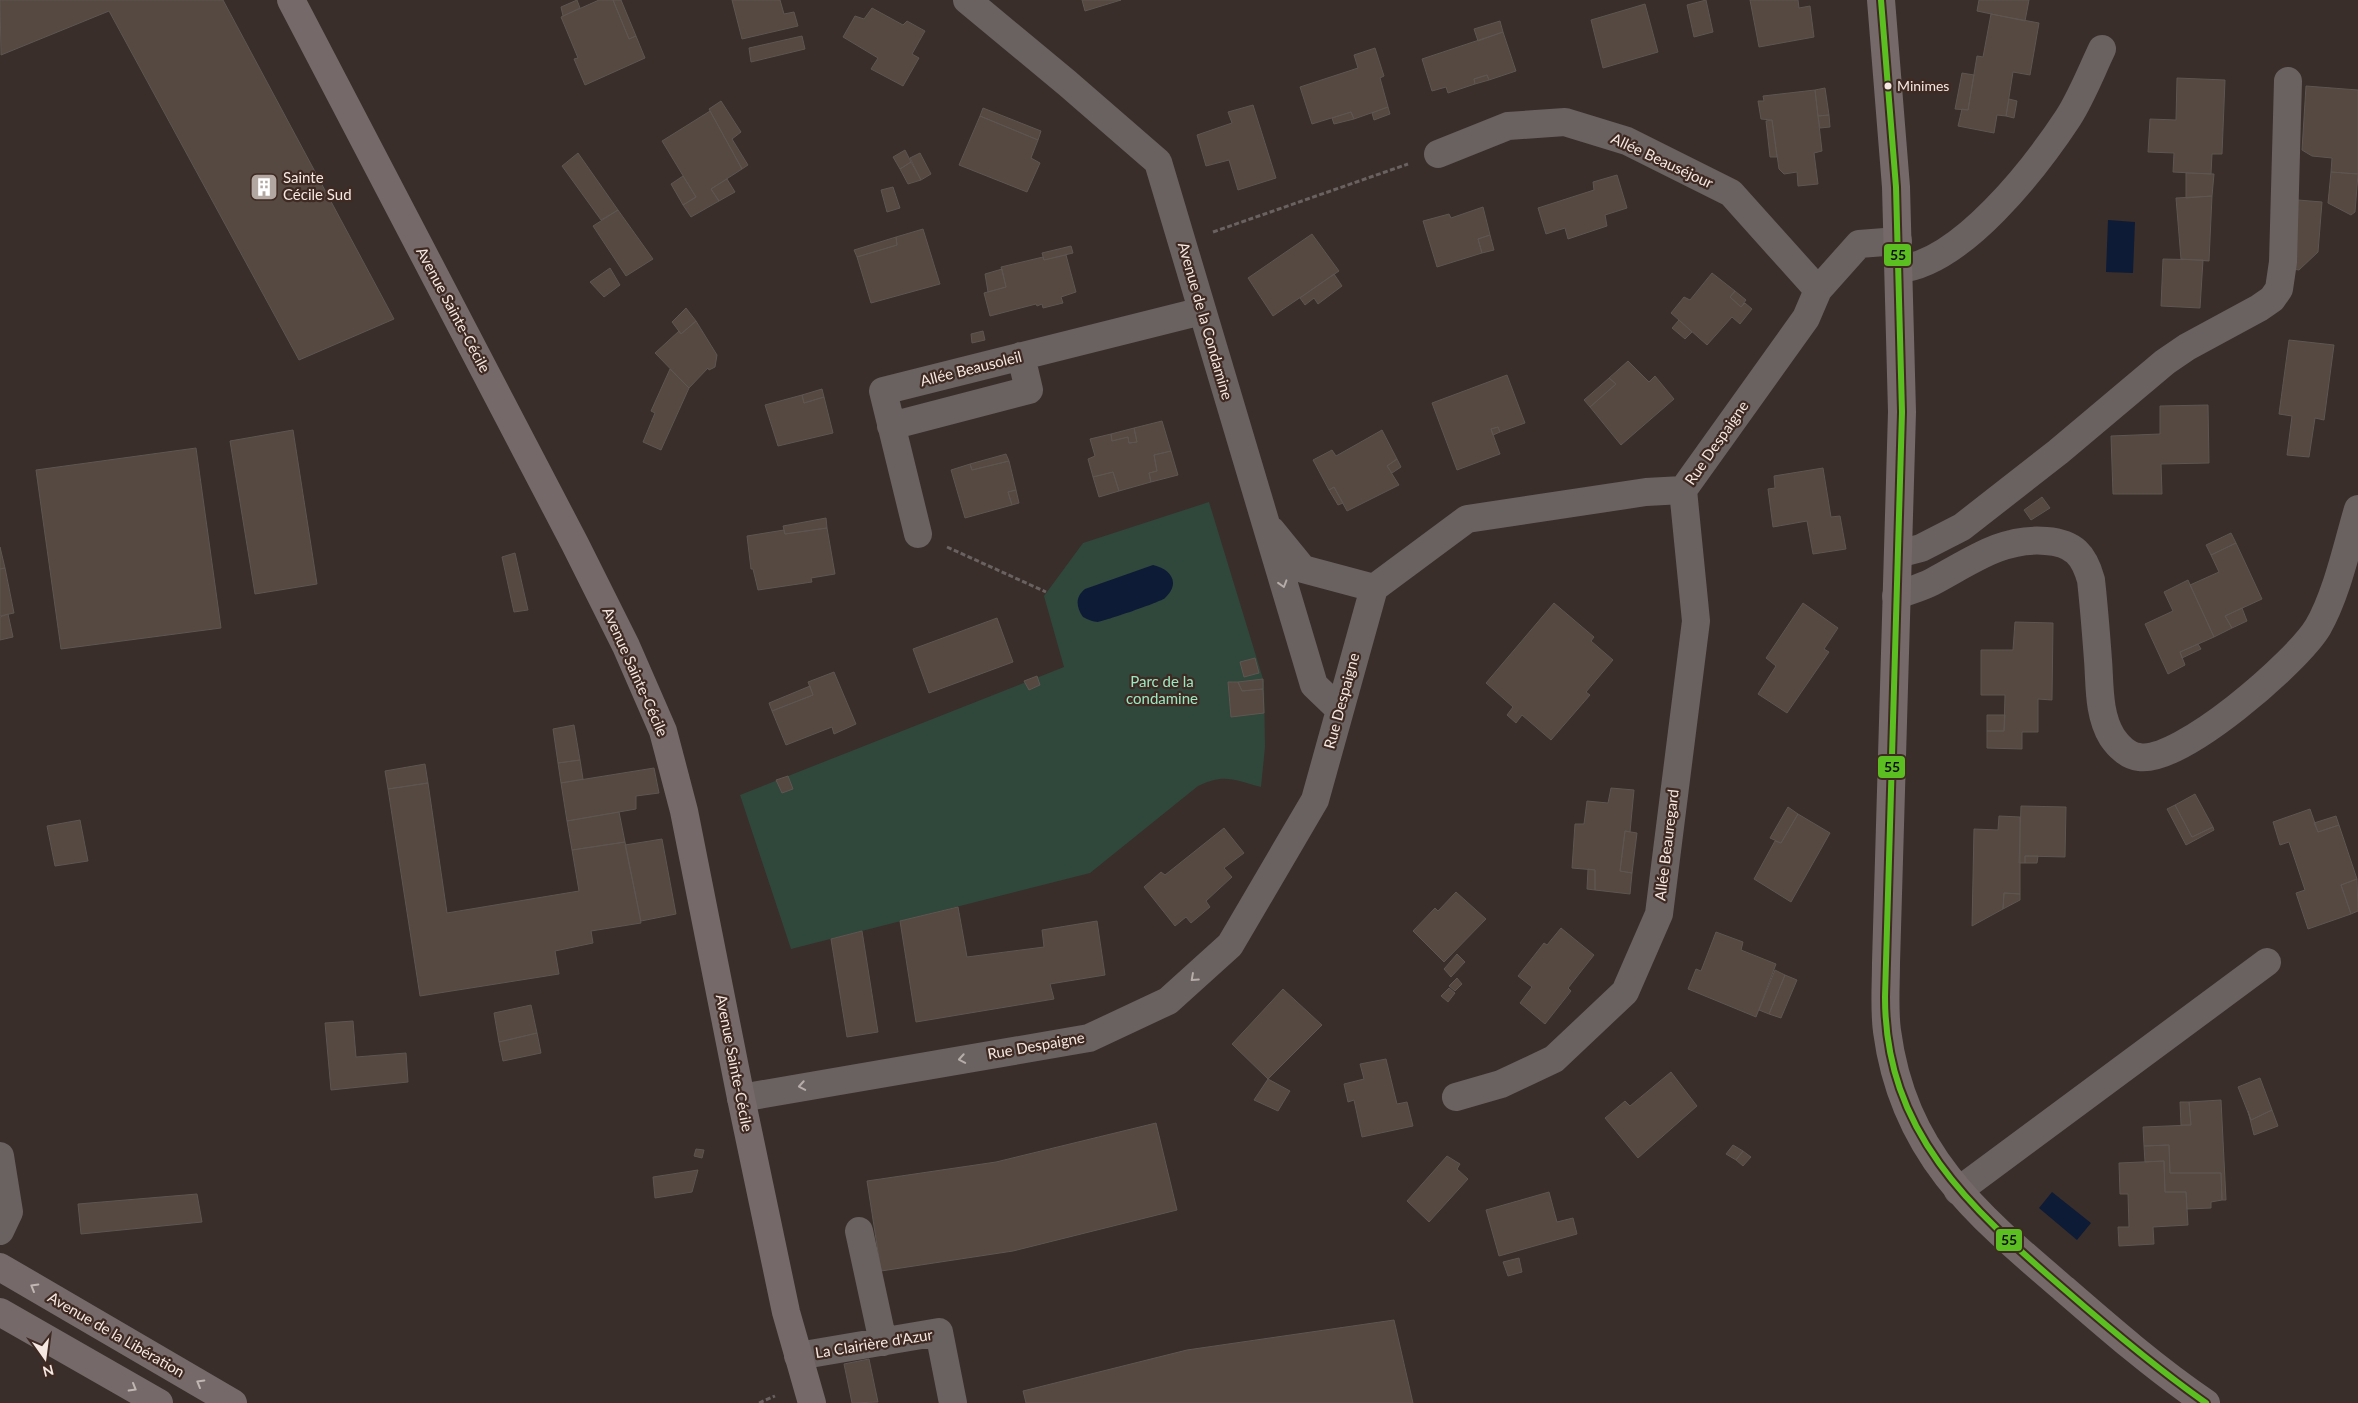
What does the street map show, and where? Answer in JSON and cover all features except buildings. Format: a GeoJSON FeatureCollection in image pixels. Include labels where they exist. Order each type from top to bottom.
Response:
{"type":"FeatureCollection","features":[{"type":"Feature","properties":{"kind":"main road","name":"Avenue Sainte-Cécile"},"geometry":{"type":"LineString","coordinates":[[291,0],[580,552],[626,646],[663,732],[684,811],[786,1312],[812,1403]]}},
{"type":"Feature","properties":{"kind":"main road"},"geometry":{"type":"LineString","coordinates":[[1882,0],[1896,187],[1902,412],[1886,963],[1887,1028],[1894,1068],[1913,1120],[1938,1166],[1958,1191],[2021,1252],[2089,1311],[2206,1403]]}},
{"type":"Feature","properties":{"kind":"main road","name":"Avenue de la Libération"},"geometry":{"type":"LineString","coordinates":[[0,1267],[233,1403]]}},
{"type":"Feature","properties":{"kind":"main road"},"geometry":{"type":"LineString","coordinates":[[0,1312],[159,1403]]}},
{"type":"Feature","properties":{"kind":"street","name":"Avenue de la Condamine"},"geometry":{"type":"LineString","coordinates":[[967,0],[1158,162],[1263,520],[1314,685],[1340,710]]}},
{"type":"Feature","properties":{"kind":"street"},"geometry":{"type":"LineString","coordinates":[[1899,269],[1914,268],[1944,253],[1960,242],[1996,207],[2068,118],[2102,49]]}},
{"type":"Feature","properties":{"kind":"street"},"geometry":{"type":"LineString","coordinates":[[1898,554],[1921,548],[1962,527],[2058,452],[2166,362],[2210,334],[2272,299],[2279,290],[2283,262],[2288,81]]}},
{"type":"Feature","properties":{"kind":"street","name":"Allée Beauséjour"},"geometry":{"type":"LineString","coordinates":[[1438,154],[1508,126],[1518,125],[1565,122],[1627,141],[1731,193],[1818,290]]}},
{"type":"Feature","properties":{"kind":"street","name":"Rue Despaigne"},"geometry":{"type":"LineString","coordinates":[[741,1098],[1089,1038],[1168,1001],[1230,945],[1315,800],[1374,588],[1468,519],[1646,492],[1684,490],[1806,318],[1818,290],[1859,244],[1898,242]]}},
{"type":"Feature","properties":{"kind":"street","name":"Allée Beausoleil"},"geometry":{"type":"LineString","coordinates":[[918,534],[883,391],[1202,311]]}},
{"type":"Feature","properties":{"kind":"street","name":"Allée Beauregard"},"geometry":{"type":"LineString","coordinates":[[1456,1097],[1501,1084],[1554,1059],[1625,992],[1658,914],[1696,621],[1684,490]]}},
{"type":"Feature","properties":{"kind":"street"},"geometry":{"type":"LineString","coordinates":[[1896,596],[1919,588],[1984,553],[2007,544],[2037,540],[2059,542],[2069,546],[2086,563],[2091,580],[2101,705],[2108,729],[2120,747],[2128,753],[2138,757],[2151,757],[2184,744],[2218,721],[2264,684],[2306,644],[2318,627],[2326,609],[2358,509]]}},
{"type":"Feature","properties":{"kind":"street"},"geometry":{"type":"LineString","coordinates":[[1263,520],[1303,569],[1374,588]]}},
{"type":"Feature","properties":{"kind":"street"},"geometry":{"type":"LineString","coordinates":[[1958,1191],[2267,962]]}},
{"type":"Feature","properties":{"kind":"street"},"geometry":{"type":"LineString","coordinates":[[0,1156],[9,1212],[0,1231]]}},
{"type":"Feature","properties":{"kind":"street"},"geometry":{"type":"LineString","coordinates":[[859,1231],[882,1342]]}},
{"type":"Feature","properties":{"kind":"street","name":"La Clairière d'Azur"},"geometry":{"type":"LineString","coordinates":[[798,1356],[939,1332],[953,1403]]}},
{"type":"Feature","properties":{"kind":"path"},"geometry":{"type":"LineString","coordinates":[[1182,244],[1438,154]]}},
{"type":"Feature","properties":{"kind":"path"},"geometry":{"type":"LineString","coordinates":[[918,534],[1046,592]]}},
{"type":"Feature","properties":{"kind":"green space","name":"Parc de la condamine"},"geometry":{"type":"Polygon","coordinates":[[[1209,502],[1264,682],[1265,747],[1261,787],[1229,779],[1215,780],[1198,786],[1090,873],[791,949],[740,795],[1064,667],[1044,596],[1083,543],[1209,502]]]}},
{"type":"Feature","properties":{"kind":"water"},"geometry":{"type":"Polygon","coordinates":[[[2108,220],[2135,222],[2133,273],[2106,272],[2108,220]]]}},
{"type":"Feature","properties":{"kind":"water"},"geometry":{"type":"Polygon","coordinates":[[[1153,565],[1165,570],[1172,577],[1172,587],[1165,598],[1098,622],[1083,617],[1079,610],[1078,599],[1085,589],[1153,565]]]}},
{"type":"Feature","properties":{"kind":"water"},"geometry":{"type":"Polygon","coordinates":[[[2052,1192],[2091,1223],[2077,1240],[2039,1208],[2052,1192]]]}},
{"type":"Feature","properties":{"kind":"transit line","name":"55"},"geometry":{"type":"LineString","coordinates":[[1881,0],[1896,187],[1902,412],[1885,997],[1889,1045],[1900,1088],[1917,1127],[1939,1163],[1966,1197],[2029,1259],[2081,1304],[2151,1362],[2206,1403]]}},
{"type":"Feature","properties":{"kind":"place","name":"Minimes"},"geometry":{"type":"Point","coordinates":[1888,86]}},
{"type":"Feature","properties":{"kind":"place","name":"Sainte Cécile Sud"},"geometry":{"type":"Point","coordinates":[264,187]}}]}
